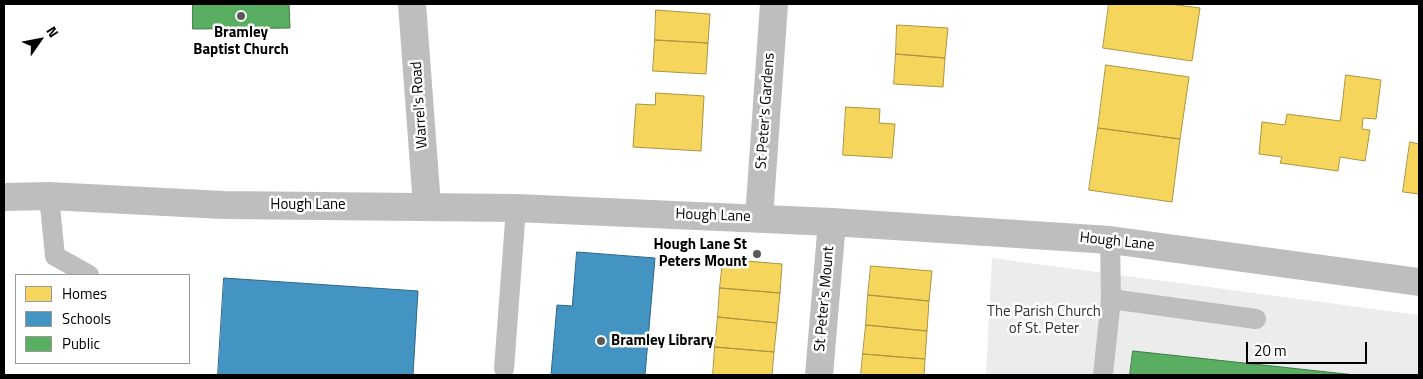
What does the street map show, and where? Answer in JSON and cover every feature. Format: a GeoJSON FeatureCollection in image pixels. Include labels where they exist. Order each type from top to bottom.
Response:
{"type":"FeatureCollection","features":[{"type":"Feature","properties":{"kind":"street","name":"Warrel's Road"},"geometry":{"type":"LineString","coordinates":[[412,4],[427,206]]}},
{"type":"Feature","properties":{"kind":"street","name":"St Peter's Gardens"},"geometry":{"type":"LineString","coordinates":[[759,218],[774,4]]}},
{"type":"Feature","properties":{"kind":"street","name":"Hough Lane"},"geometry":{"type":"LineString","coordinates":[[4,197],[49,196],[223,205],[516,208],[832,222],[1110,240],[1419,282]]}},
{"type":"Feature","properties":{"kind":"street","name":"St Peter's Mount"},"geometry":{"type":"LineString","coordinates":[[819,375],[832,222]]}},
{"type":"Feature","properties":{"kind":"lane"},"geometry":{"type":"LineString","coordinates":[[49,196],[55,256],[87,274]]}},
{"type":"Feature","properties":{"kind":"lane"},"geometry":{"type":"LineString","coordinates":[[504,369],[516,208]]}},
{"type":"Feature","properties":{"kind":"lane"},"geometry":{"type":"LineString","coordinates":[[1103,375],[1111,299],[1110,240]]}},
{"type":"Feature","properties":{"kind":"lane"},"geometry":{"type":"LineString","coordinates":[[1111,299],[1256,319]]}},
{"type":"Feature","properties":{"kind":"green space","name":"The Parish Church of St. Peter"},"geometry":{"type":"Polygon","coordinates":[[[992,258],[1419,315],[1419,375],[986,375],[992,258]]]}},
{"type":"Feature","properties":{"kind":"building: Homes"},"geometry":{"type":"Polygon","coordinates":[[[1109,4],[1170,4],[1200,8],[1192,61],[1103,48],[1109,4]]]}},
{"type":"Feature","properties":{"kind":"building: Homes"},"geometry":{"type":"Polygon","coordinates":[[[656,10],[710,14],[708,43],[655,40],[656,10]]]}},
{"type":"Feature","properties":{"kind":"building: Homes"},"geometry":{"type":"Polygon","coordinates":[[[897,25],[948,28],[945,58],[896,54],[897,25]]]}},
{"type":"Feature","properties":{"kind":"building: Homes"},"geometry":{"type":"Polygon","coordinates":[[[655,40],[708,43],[706,74],[653,71],[655,40]]]}},
{"type":"Feature","properties":{"kind":"building: Homes"},"geometry":{"type":"Polygon","coordinates":[[[896,54],[945,58],[943,87],[894,84],[896,54]]]}},
{"type":"Feature","properties":{"kind":"building: Homes"},"geometry":{"type":"Polygon","coordinates":[[[1106,65],[1189,77],[1180,139],[1098,128],[1106,65]]]}},
{"type":"Feature","properties":{"kind":"building: Homes"},"geometry":{"type":"Polygon","coordinates":[[[1346,75],[1381,80],[1376,119],[1363,118],[1362,129],[1370,130],[1365,161],[1340,157],[1338,171],[1280,163],[1282,157],[1259,154],[1262,122],[1285,125],[1287,114],[1340,121],[1346,75]]]}},
{"type":"Feature","properties":{"kind":"building: Homes"},"geometry":{"type":"Polygon","coordinates":[[[656,93],[704,96],[701,151],[633,147],[636,104],[655,105],[656,93]]]}},
{"type":"Feature","properties":{"kind":"building: Homes"},"geometry":{"type":"Polygon","coordinates":[[[846,107],[880,109],[879,123],[895,124],[892,158],[843,155],[846,107]]]}},
{"type":"Feature","properties":{"kind":"building: Homes"},"geometry":{"type":"Polygon","coordinates":[[[1098,128],[1180,139],[1172,202],[1089,190],[1098,128]]]}},
{"type":"Feature","properties":{"kind":"building: Homes"},"geometry":{"type":"Polygon","coordinates":[[[1410,142],[1419,144],[1419,194],[1403,192],[1410,142]]]}},
{"type":"Feature","properties":{"kind":"building: Homes"},"geometry":{"type":"Polygon","coordinates":[[[723,259],[782,264],[780,293],[720,288],[723,259]]]}},
{"type":"Feature","properties":{"kind":"building: Homes"},"geometry":{"type":"Polygon","coordinates":[[[871,266],[932,271],[929,301],[868,295],[871,266]]]}},
{"type":"Feature","properties":{"kind":"building: Homes"},"geometry":{"type":"Polygon","coordinates":[[[720,288],[780,293],[777,323],[718,317],[720,288]]]}},
{"type":"Feature","properties":{"kind":"building: Homes"},"geometry":{"type":"Polygon","coordinates":[[[868,295],[929,301],[927,331],[866,325],[868,295]]]}},
{"type":"Feature","properties":{"kind":"building: Homes"},"geometry":{"type":"Polygon","coordinates":[[[718,317],[777,323],[774,352],[715,347],[718,317]]]}},
{"type":"Feature","properties":{"kind":"building: Homes"},"geometry":{"type":"Polygon","coordinates":[[[866,325],[927,331],[925,359],[863,354],[866,325]]]}},
{"type":"Feature","properties":{"kind":"building: Homes"},"geometry":{"type":"Polygon","coordinates":[[[715,347],[774,352],[772,375],[713,375],[715,347]]]}},
{"type":"Feature","properties":{"kind":"building: Homes"},"geometry":{"type":"Polygon","coordinates":[[[863,354],[925,359],[924,375],[861,375],[863,354]]]}},
{"type":"Feature","properties":{"kind":"building: Schools","name":"Bramley Library"},"geometry":{"type":"Polygon","coordinates":[[[577,252],[655,258],[645,375],[551,375],[557,305],[572,306],[577,252]]]}},
{"type":"Feature","properties":{"kind":"building: Schools"},"geometry":{"type":"Polygon","coordinates":[[[224,278],[418,291],[413,375],[218,375],[224,278]]]}},
{"type":"Feature","properties":{"kind":"building: Public","name":"Bramley Baptist Church"},"geometry":{"type":"Polygon","coordinates":[[[193,4],[289,4],[290,28],[193,29],[193,4]]]}},
{"type":"Feature","properties":{"kind":"building: Public"},"geometry":{"type":"Polygon","coordinates":[[[1133,351],[1355,375],[1130,375],[1133,351]]]}},
{"type":"Feature","properties":{"kind":"place","name":"Bramley Baptist Church"},"geometry":{"type":"Point","coordinates":[241,16]}},
{"type":"Feature","properties":{"kind":"place","name":"Hough Lane St Peters Mount"},"geometry":{"type":"Point","coordinates":[757,254]}},
{"type":"Feature","properties":{"kind":"place","name":"Bramley Library"},"geometry":{"type":"Point","coordinates":[601,341]}}]}
